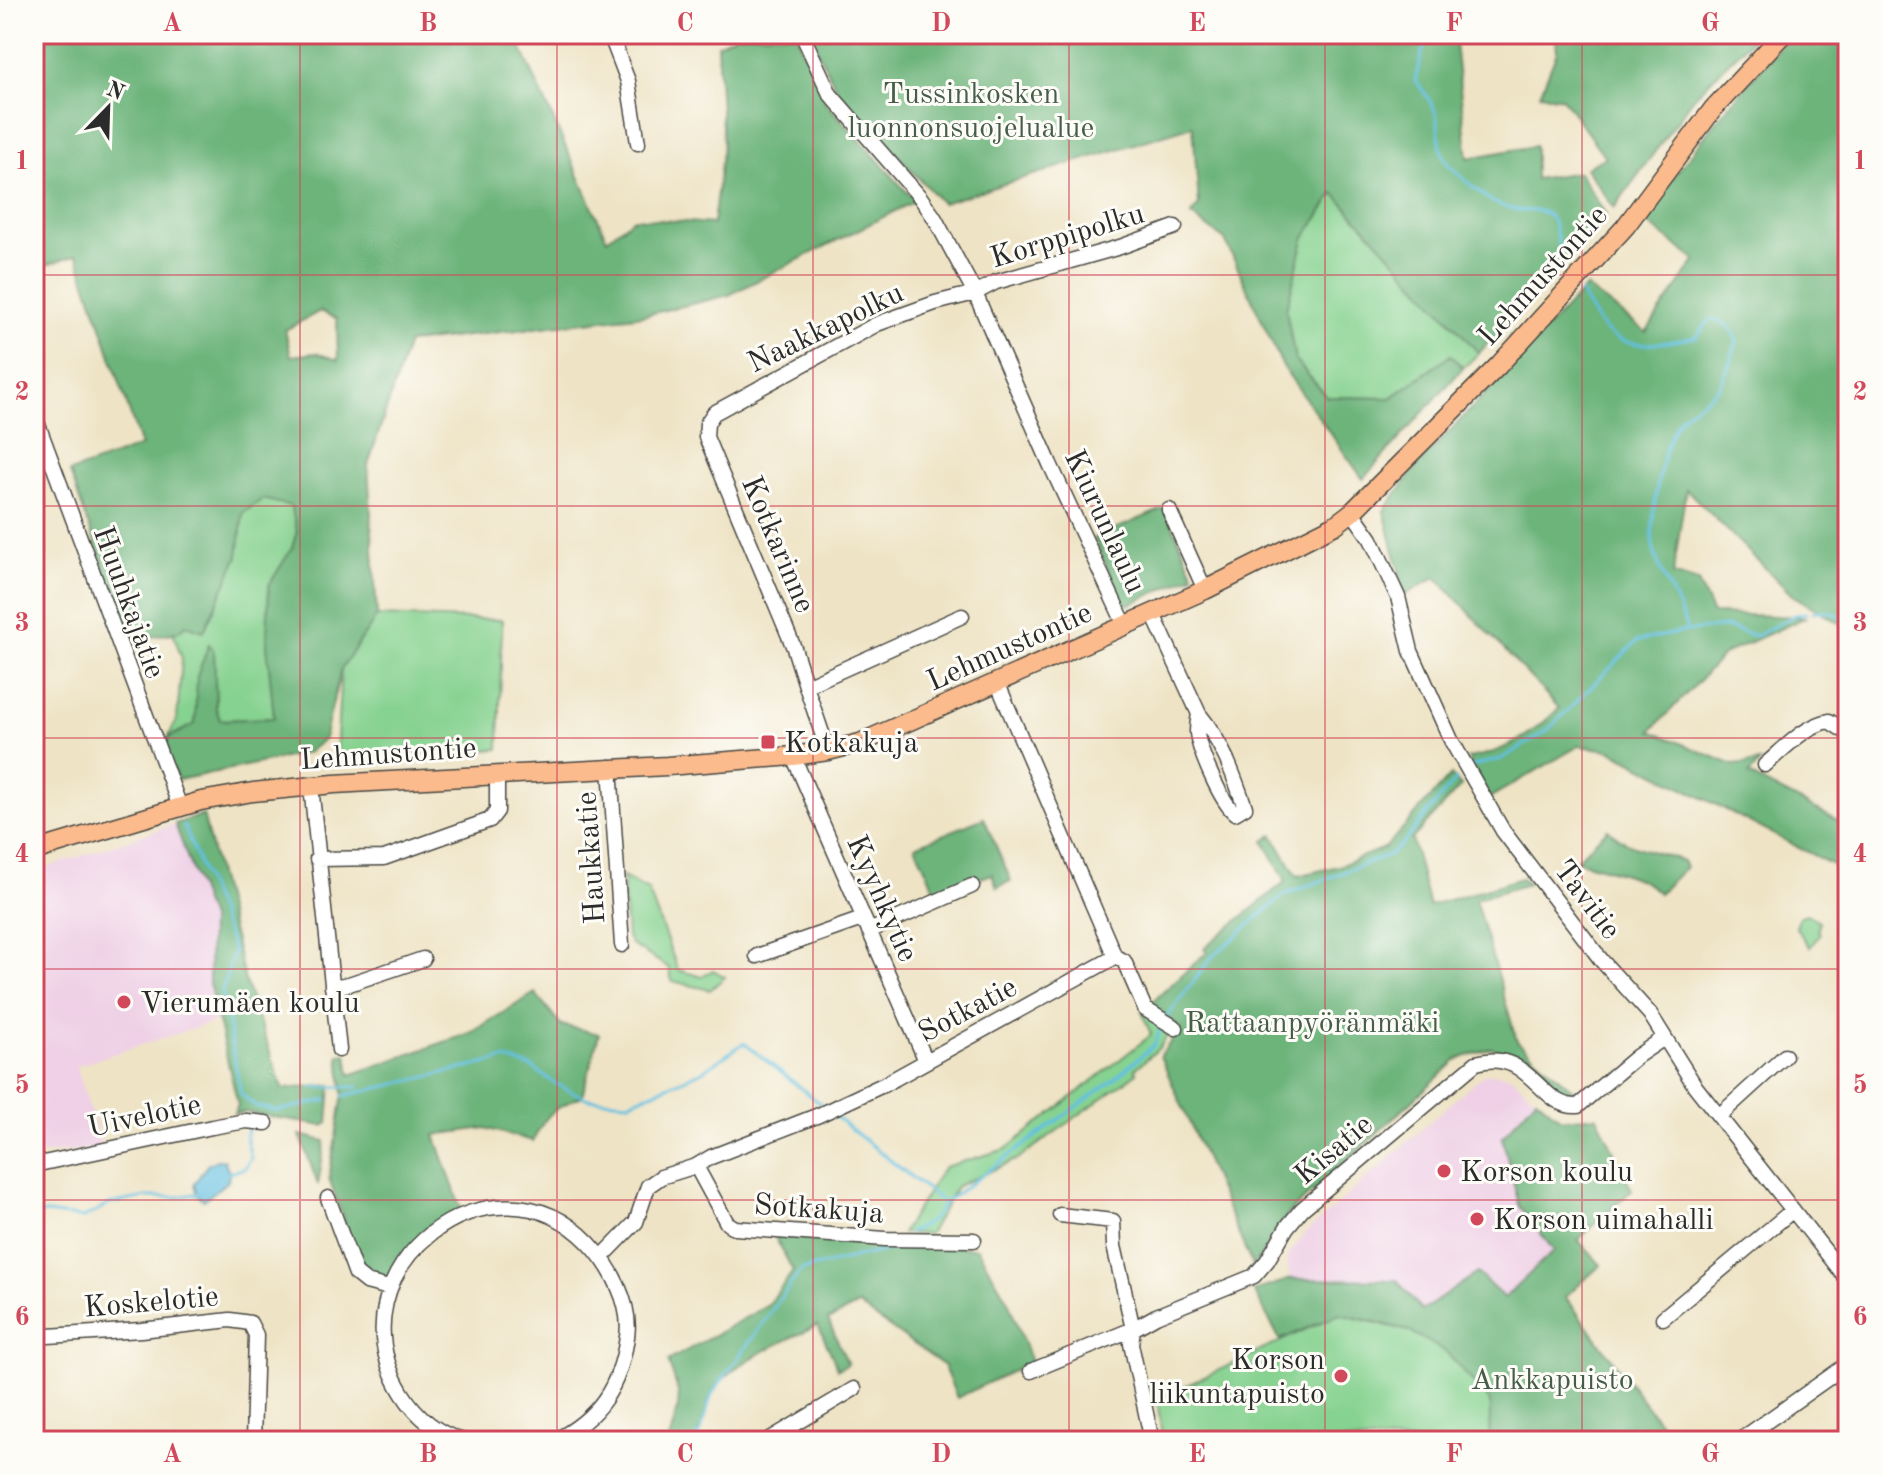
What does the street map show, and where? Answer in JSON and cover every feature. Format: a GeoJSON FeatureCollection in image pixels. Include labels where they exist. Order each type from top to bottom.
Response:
{"type":"FeatureCollection","features":[{"type":"Feature","properties":{"kind":"main road","name":"Lehmustontie"},"geometry":{"type":"LineString","coordinates":[[34,851],[180,807],[231,795],[311,786],[667,766],[828,751],[860,743],[1205,590],[1335,525],[1352,512],[1498,366],[1615,238],[1713,109],[1783,34]]}},
{"type":"Feature","properties":{"kind":"street"},"geometry":{"type":"LineString","coordinates":[[610,34],[628,81],[638,143]]}},
{"type":"Feature","properties":{"kind":"street","name":"Kiurunlaulu"},"geometry":{"type":"LineString","coordinates":[[802,34],[830,94],[927,207],[975,293],[1125,625]]}},
{"type":"Feature","properties":{"kind":"street","name":"Korppipolku"},"geometry":{"type":"LineString","coordinates":[[975,293],[996,282],[1120,247],[1175,227]]}},
{"type":"Feature","properties":{"kind":"street","name":"Naakkapolku"},"geometry":{"type":"LineString","coordinates":[[707,423],[714,413],[877,324],[935,303],[975,293]]}},
{"type":"Feature","properties":{"kind":"street","name":"Huuhkajatie"},"geometry":{"type":"LineString","coordinates":[[34,414],[180,807]]}},
{"type":"Feature","properties":{"kind":"street","name":"Kotkarinne"},"geometry":{"type":"LineString","coordinates":[[707,423],[706,437],[794,648],[806,686]]}},
{"type":"Feature","properties":{"kind":"street"},"geometry":{"type":"LineString","coordinates":[[1169,510],[1205,590]]}},
{"type":"Feature","properties":{"kind":"street","name":"Tavitie"},"geometry":{"type":"LineString","coordinates":[[1352,512],[1371,539],[1399,601],[1411,651],[1445,727],[1496,819],[1602,961],[1650,1014],[1695,1086],[1848,1280]]}},
{"type":"Feature","properties":{"kind":"street"},"geometry":{"type":"LineString","coordinates":[[1153,614],[1199,714],[1221,745],[1238,786],[1245,807],[1235,813],[1226,806],[1201,745],[1197,732],[1199,714]]}},
{"type":"Feature","properties":{"kind":"street"},"geometry":{"type":"LineString","coordinates":[[828,751],[806,686],[962,616]]}},
{"type":"Feature","properties":{"kind":"street"},"geometry":{"type":"LineString","coordinates":[[997,682],[1115,957],[1124,961],[1145,1009],[1176,1028]]}},
{"type":"Feature","properties":{"kind":"street"},"geometry":{"type":"LineString","coordinates":[[1765,765],[1821,723],[1829,721],[1848,733]]}},
{"type":"Feature","properties":{"kind":"street","name":"Kyyhkytie"},"geometry":{"type":"LineString","coordinates":[[793,756],[926,1061]]}},
{"type":"Feature","properties":{"kind":"street","name":"Haukkatie"},"geometry":{"type":"LineString","coordinates":[[610,767],[622,945]]}},
{"type":"Feature","properties":{"kind":"street"},"geometry":{"type":"LineString","coordinates":[[317,859],[384,858],[490,820],[497,811],[497,774]]}},
{"type":"Feature","properties":{"kind":"street"},"geometry":{"type":"LineString","coordinates":[[311,786],[339,1050]]}},
{"type":"Feature","properties":{"kind":"street"},"geometry":{"type":"LineString","coordinates":[[757,956],[866,925],[972,886]]}},
{"type":"Feature","properties":{"kind":"street","name":"Sotkatie"},"geometry":{"type":"LineString","coordinates":[[602,1257],[636,1222],[648,1186],[661,1177],[696,1166],[711,1157],[819,1115],[926,1061],[1115,957]]}},
{"type":"Feature","properties":{"kind":"street"},"geometry":{"type":"LineString","coordinates":[[332,987],[423,959]]}},
{"type":"Feature","properties":{"kind":"street","name":"Kisatie"},"geometry":{"type":"LineString","coordinates":[[1133,1329],[1156,1316],[1254,1276],[1302,1209],[1476,1063],[1498,1060],[1514,1065],[1560,1102],[1578,1106],[1636,1057],[1664,1038]]}},
{"type":"Feature","properties":{"kind":"street"},"geometry":{"type":"LineString","coordinates":[[1719,1116],[1785,1056]]}},
{"type":"Feature","properties":{"kind":"street","name":"Uivelotie"},"geometry":{"type":"LineString","coordinates":[[34,1165],[212,1127],[246,1121],[266,1123]]}},
{"type":"Feature","properties":{"kind":"street","name":"Sotkakuja"},"geometry":{"type":"LineString","coordinates":[[696,1166],[727,1223],[735,1228],[885,1239],[974,1240]]}},
{"type":"Feature","properties":{"kind":"street"},"geometry":{"type":"LineString","coordinates":[[328,1198],[356,1274],[366,1282],[389,1288]]}},
{"type":"Feature","properties":{"kind":"street"},"geometry":{"type":"LineString","coordinates":[[463,1441],[432,1435],[409,1405],[387,1363],[384,1313],[389,1288],[421,1240],[449,1221],[474,1210],[499,1207],[531,1210],[580,1234],[602,1257],[623,1298],[628,1330],[625,1350],[606,1401],[588,1419],[554,1441]]}},
{"type":"Feature","properties":{"kind":"street"},"geometry":{"type":"LineString","coordinates":[[1663,1318],[1793,1210]]}},
{"type":"Feature","properties":{"kind":"street"},"geometry":{"type":"LineString","coordinates":[[1060,1215],[1113,1221],[1114,1246],[1133,1329],[1131,1344],[1152,1441]]}},
{"type":"Feature","properties":{"kind":"street","name":"Koskelotie"},"geometry":{"type":"LineString","coordinates":[[34,1339],[230,1320],[250,1323],[256,1335],[253,1441]]}},
{"type":"Feature","properties":{"kind":"street"},"geometry":{"type":"LineString","coordinates":[[1031,1371],[1133,1329]]}},
{"type":"Feature","properties":{"kind":"street"},"geometry":{"type":"LineString","coordinates":[[1739,1441],[1848,1364]]}},
{"type":"Feature","properties":{"kind":"street"},"geometry":{"type":"LineString","coordinates":[[767,1441],[854,1389]]}},
{"type":"Feature","properties":{"kind":"shaded area","name":"Vierumäen koulu"},"geometry":{"type":"Polygon","coordinates":[[[175,824],[210,919],[209,983],[219,1020],[76,1066],[102,1147],[34,1155],[34,872],[175,824]]]}},
{"type":"Feature","properties":{"kind":"shaded area","name":"Korson koulu"},"geometry":{"type":"Polygon","coordinates":[[[1484,1074],[1510,1076],[1536,1098],[1503,1138],[1519,1205],[1555,1251],[1504,1298],[1476,1273],[1422,1312],[1397,1280],[1291,1279],[1286,1259],[1306,1232],[1484,1074]]]}},
{"type":"Feature","properties":{"kind":"green space"},"geometry":{"type":"Polygon","coordinates":[[[34,34],[515,34],[607,239],[634,218],[713,224],[723,144],[717,44],[738,34],[796,34],[825,102],[915,201],[729,295],[645,315],[408,343],[368,465],[377,616],[341,669],[324,739],[307,753],[178,780],[166,755],[168,738],[195,724],[197,676],[209,644],[214,652],[216,708],[220,720],[274,718],[267,645],[269,585],[292,548],[297,531],[291,506],[263,499],[243,513],[238,556],[204,631],[186,625],[177,632],[129,641],[70,472],[141,446],[77,255],[34,269],[34,34]],[[320,311],[285,330],[291,356],[316,353],[338,360],[337,319],[320,311]]]}},
{"type":"Feature","properties":{"kind":"green space","name":"Tussinkosken luonnonsuojelualue"},"geometry":{"type":"Polygon","coordinates":[[[809,34],[1470,34],[1455,44],[1468,158],[1535,146],[1535,179],[1579,172],[1606,215],[1479,353],[1334,193],[1304,239],[1286,310],[1295,360],[1327,397],[1391,398],[1451,355],[1463,368],[1363,479],[1283,367],[1225,240],[1191,215],[1199,205],[1193,126],[942,203],[838,92],[809,34]]]}},
{"type":"Feature","properties":{"kind":"green space"},"geometry":{"type":"Polygon","coordinates":[[[1556,34],[1757,34],[1696,95],[1614,208],[1586,168],[1605,157],[1562,98],[1540,94],[1557,52],[1556,34]]]}},
{"type":"Feature","properties":{"kind":"green space"},"geometry":{"type":"Polygon","coordinates":[[[1791,34],[1848,34],[1848,628],[1792,595],[1686,489],[1673,574],[1698,582],[1713,614],[1806,617],[1724,654],[1651,731],[1733,765],[1760,762],[1749,775],[1848,826],[1848,873],[1610,750],[1579,746],[1489,798],[1468,758],[1494,752],[1518,741],[1559,708],[1436,577],[1405,595],[1384,511],[1417,466],[1586,287],[1646,332],[1696,260],[1641,219],[1722,114],[1791,34]]]}},
{"type":"Feature","properties":{"kind":"green space"},"geometry":{"type":"Polygon","coordinates":[[[1335,192],[1479,353],[1463,368],[1450,355],[1391,398],[1327,397],[1295,360],[1286,310],[1304,239],[1335,192]]]}},
{"type":"Feature","properties":{"kind":"green space"},"geometry":{"type":"Polygon","coordinates":[[[263,499],[291,506],[297,531],[292,548],[269,585],[267,642],[274,718],[220,720],[216,708],[214,652],[195,724],[168,738],[177,719],[182,659],[173,632],[186,625],[204,631],[238,556],[243,513],[263,499]]]}},
{"type":"Feature","properties":{"kind":"green space"},"geometry":{"type":"Polygon","coordinates":[[[1165,508],[1194,575],[1128,605],[1123,603],[1094,538],[1165,508]]]}},
{"type":"Feature","properties":{"kind":"green space"},"geometry":{"type":"Polygon","coordinates":[[[377,616],[502,620],[499,749],[336,758],[341,669],[377,616]]]}},
{"type":"Feature","properties":{"kind":"green space","name":"Rattaanpyöränmäki"},"geometry":{"type":"Polygon","coordinates":[[[1451,775],[1461,786],[1412,839],[1429,906],[1522,878],[1528,884],[1475,899],[1517,1041],[1581,1097],[1571,1100],[1562,1095],[1511,1053],[1491,1048],[1458,1059],[1288,1214],[1253,1267],[1160,1056],[1181,1028],[1148,1006],[1207,952],[1204,948],[1286,881],[1264,841],[1273,835],[1297,876],[1339,866],[1386,847],[1451,775]]]}},
{"type":"Feature","properties":{"kind":"green space"},"geometry":{"type":"Polygon","coordinates":[[[203,815],[245,981],[283,1089],[331,1085],[328,1123],[323,1126],[245,1112],[234,1114],[238,1105],[209,983],[210,919],[175,824],[203,815]]]}},
{"type":"Feature","properties":{"kind":"green space"},"geometry":{"type":"Polygon","coordinates":[[[984,818],[1011,881],[997,887],[992,874],[937,894],[915,846],[984,818]]]}},
{"type":"Feature","properties":{"kind":"green space"},"geometry":{"type":"Polygon","coordinates":[[[1608,829],[1625,842],[1683,861],[1686,867],[1659,893],[1632,877],[1576,860],[1608,829]]]}},
{"type":"Feature","properties":{"kind":"green space"},"geometry":{"type":"Polygon","coordinates":[[[623,877],[648,890],[678,970],[702,977],[713,970],[725,977],[710,990],[672,981],[669,968],[632,945],[627,937],[623,877]]]}},
{"type":"Feature","properties":{"kind":"green space"},"geometry":{"type":"Polygon","coordinates":[[[1806,914],[1819,921],[1820,934],[1810,947],[1796,928],[1799,917],[1806,914]]]}},
{"type":"Feature","properties":{"kind":"green space"},"geometry":{"type":"Polygon","coordinates":[[[535,993],[561,1025],[599,1034],[582,1096],[552,1112],[533,1141],[485,1128],[435,1135],[461,1209],[417,1240],[387,1284],[362,1271],[329,1178],[343,1094],[339,1055],[347,1054],[350,1075],[470,1033],[535,993]]]}},
{"type":"Feature","properties":{"kind":"green space"},"geometry":{"type":"Polygon","coordinates":[[[1142,1012],[1171,1030],[1159,1048],[1135,1069],[1137,1073],[1018,1159],[957,1186],[929,1234],[902,1233],[944,1167],[1006,1149],[1151,1035],[1142,1012]]]}},
{"type":"Feature","properties":{"kind":"green space","name":"Ankkapuisto"},"geometry":{"type":"Polygon","coordinates":[[[1536,1098],[1561,1119],[1597,1116],[1632,1190],[1578,1240],[1601,1265],[1565,1297],[1673,1441],[1489,1441],[1490,1401],[1446,1352],[1409,1331],[1339,1314],[1280,1340],[1254,1291],[1291,1279],[1397,1280],[1422,1311],[1477,1273],[1504,1298],[1554,1251],[1519,1205],[1502,1137],[1536,1098]]]}},
{"type":"Feature","properties":{"kind":"green space"},"geometry":{"type":"Polygon","coordinates":[[[300,1135],[325,1141],[318,1185],[300,1135]]]}},
{"type":"Feature","properties":{"kind":"green space"},"geometry":{"type":"Polygon","coordinates":[[[775,1237],[977,1248],[1008,1301],[1031,1362],[957,1398],[943,1365],[858,1305],[828,1320],[848,1364],[838,1369],[818,1325],[759,1354],[731,1372],[712,1394],[693,1441],[669,1441],[679,1401],[668,1361],[768,1305],[793,1271],[775,1237]]]}},
{"type":"Feature","properties":{"kind":"green space","name":"Korson liikuntapuisto"},"geometry":{"type":"Polygon","coordinates":[[[1542,1265],[1673,1441],[1163,1441],[1157,1399],[1339,1314],[1409,1331],[1447,1352],[1542,1265]]]}},
{"type":"Feature","properties":{"kind":"water"},"geometry":{"type":"Polygon","coordinates":[[[224,1160],[229,1172],[228,1181],[204,1200],[197,1195],[194,1184],[208,1164],[224,1160]]]}},
{"type":"Feature","properties":{"kind":"waterway"},"geometry":{"type":"LineString","coordinates":[[1427,34],[1415,80],[1435,111],[1441,149],[1447,163],[1495,203],[1548,215],[1554,223],[1560,261]]}},
{"type":"Feature","properties":{"kind":"waterway"},"geometry":{"type":"LineString","coordinates":[[1581,293],[1601,326],[1625,342],[1649,344],[1696,337],[1710,320],[1728,326],[1737,342],[1718,388],[1676,424],[1666,449],[1658,486],[1653,523],[1654,551],[1687,631]]}},
{"type":"Feature","properties":{"kind":"waterway"},"geometry":{"type":"LineString","coordinates":[[1813,612],[1831,612],[1848,621]]}},
{"type":"Feature","properties":{"kind":"waterway"},"geometry":{"type":"LineString","coordinates":[[1472,766],[1501,759],[1546,732],[1637,641],[1726,627],[1756,636],[1795,615],[1806,613]]}},
{"type":"Feature","properties":{"kind":"waterway"},"geometry":{"type":"LineString","coordinates":[[1166,1018],[1212,957],[1284,895],[1388,855],[1402,844],[1456,779]]}},
{"type":"Feature","properties":{"kind":"waterway"},"geometry":{"type":"LineString","coordinates":[[184,826],[234,951],[222,991],[241,1094],[255,1106],[277,1111],[328,1100]]}},
{"type":"Feature","properties":{"kind":"waterway"},"geometry":{"type":"LineString","coordinates":[[909,1233],[932,1220],[944,1203],[1112,1081],[1154,1045],[1162,1025]]}},
{"type":"Feature","properties":{"kind":"waterway"},"geometry":{"type":"LineString","coordinates":[[343,1096],[505,1059],[532,1067],[556,1084],[588,1099],[630,1102],[703,1071],[744,1043],[821,1104]]}},
{"type":"Feature","properties":{"kind":"waterway"},"geometry":{"type":"LineString","coordinates":[[312,1087],[358,1087]]}},
{"type":"Feature","properties":{"kind":"waterway"},"geometry":{"type":"LineString","coordinates":[[836,1117],[944,1203]]}},
{"type":"Feature","properties":{"kind":"waterway"},"geometry":{"type":"LineString","coordinates":[[226,1174],[245,1168],[251,1158],[246,1137],[248,1130]]}},
{"type":"Feature","properties":{"kind":"waterway"},"geometry":{"type":"LineString","coordinates":[[34,1216],[46,1213],[84,1218],[109,1204],[146,1197],[200,1193]]}},
{"type":"Feature","properties":{"kind":"waterway"},"geometry":{"type":"LineString","coordinates":[[692,1441],[700,1433],[712,1394],[801,1270],[896,1248]]}},
{"type":"Feature","properties":{"kind":"place","name":"Kotkakuja"},"geometry":{"type":"Point","coordinates":[768,742]}},
{"type":"Feature","properties":{"kind":"place","name":"Vierumäen koulu"},"geometry":{"type":"Point","coordinates":[124,1002]}},
{"type":"Feature","properties":{"kind":"place","name":"Korson koulu"},"geometry":{"type":"Point","coordinates":[1444,1171]}},
{"type":"Feature","properties":{"kind":"place","name":"Korson uimahalli"},"geometry":{"type":"Point","coordinates":[1477,1219]}},
{"type":"Feature","properties":{"kind":"place","name":"Korson liikuntapuisto"},"geometry":{"type":"Point","coordinates":[1341,1376]}}]}
